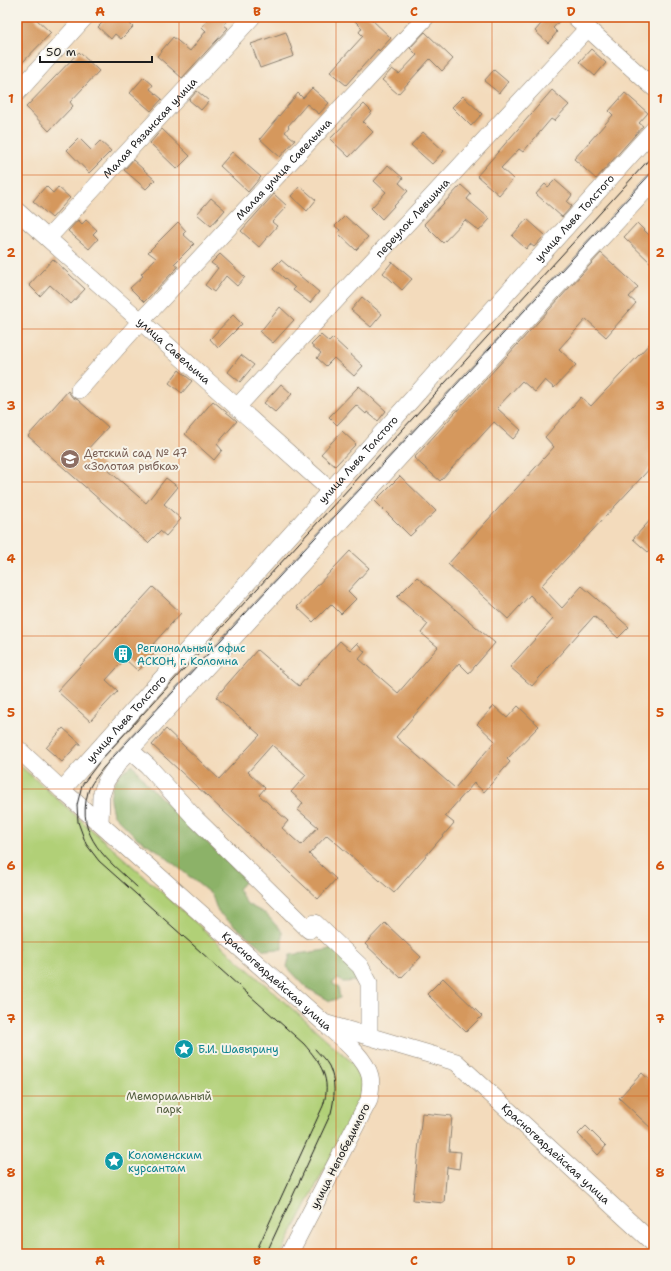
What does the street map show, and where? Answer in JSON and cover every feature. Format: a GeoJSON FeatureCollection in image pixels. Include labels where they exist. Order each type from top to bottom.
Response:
{"type":"FeatureCollection","features":[{"type":"Feature","properties":{"kind":"street"},"geometry":{"type":"LineString","coordinates":[[17,93],[86,17]]}},
{"type":"Feature","properties":{"kind":"street","name":"Малая Рязанская улица"},"geometry":{"type":"LineString","coordinates":[[48,238],[252,17]]}},
{"type":"Feature","properties":{"kind":"street","name":"Малая улица Савельича"},"geometry":{"type":"LineString","coordinates":[[79,390],[141,321],[426,17]]}},
{"type":"Feature","properties":{"kind":"street"},"geometry":{"type":"LineString","coordinates":[[575,17],[654,88]]}},
{"type":"Feature","properties":{"kind":"street","name":"переулок Левшина"},"geometry":{"type":"LineString","coordinates":[[238,407],[588,28]]}},
{"type":"Feature","properties":{"kind":"street","name":"улица Льва Толстого"},"geometry":{"type":"LineString","coordinates":[[62,790],[654,129]]}},
{"type":"Feature","properties":{"kind":"street"},"geometry":{"type":"LineString","coordinates":[[100,823],[101,796],[106,781],[119,762],[654,181]]}},
{"type":"Feature","properties":{"kind":"street","name":"улица Савельича"},"geometry":{"type":"LineString","coordinates":[[17,210],[330,490]]}},
{"type":"Feature","properties":{"kind":"street","name":"Красногвардейская улица"},"geometry":{"type":"LineString","coordinates":[[17,748],[62,790],[323,1022],[456,1062],[654,1244]]}},
{"type":"Feature","properties":{"kind":"street"},"geometry":{"type":"LineString","coordinates":[[130,750],[148,766],[196,819],[309,930],[315,923],[360,966],[369,984],[369,1036]]}},
{"type":"Feature","properties":{"kind":"street","name":"улица Непобедимого"},"geometry":{"type":"LineString","coordinates":[[289,1254],[369,1100],[371,1088],[370,1075],[362,1060],[323,1022]]}},
{"type":"Feature","properties":{"kind":"green space","name":"Мемориальный парк"},"geometry":{"type":"Polygon","coordinates":[[[17,763],[355,1065],[361,1081],[361,1098],[281,1254],[17,1254],[17,763]]]}},
{"type":"Feature","properties":{"kind":"green space"},"geometry":{"type":"Polygon","coordinates":[[[133,765],[147,784],[246,880],[238,889],[247,904],[266,914],[282,932],[282,949],[264,950],[218,912],[212,895],[157,850],[137,838],[113,814],[110,801],[112,787],[120,773],[133,765]]]}},
{"type":"Feature","properties":{"kind":"green space"},"geometry":{"type":"Polygon","coordinates":[[[334,949],[360,976],[357,981],[343,982],[338,979],[332,983],[338,987],[340,998],[330,1001],[307,988],[287,967],[290,955],[334,949]]]}},
{"type":"Feature","properties":{"kind":"building"},"geometry":{"type":"Polygon","coordinates":[[[17,17],[34,17],[51,33],[17,68],[17,17]]]}},
{"type":"Feature","properties":{"kind":"building"},"geometry":{"type":"Polygon","coordinates":[[[108,17],[123,17],[133,27],[121,39],[115,34],[111,39],[98,27],[108,17]]]}},
{"type":"Feature","properties":{"kind":"building"},"geometry":{"type":"Polygon","coordinates":[[[210,17],[230,17],[224,25],[228,28],[182,78],[157,56],[173,37],[190,51],[206,31],[202,27],[210,17]]]}},
{"type":"Feature","properties":{"kind":"building"},"geometry":{"type":"Polygon","coordinates":[[[351,17],[369,17],[391,38],[379,51],[378,49],[346,85],[330,72],[363,36],[359,32],[362,28],[351,17]]]}},
{"type":"Feature","properties":{"kind":"building"},"geometry":{"type":"Polygon","coordinates":[[[547,17],[563,17],[553,28],[557,32],[548,43],[535,31],[547,17]]]}},
{"type":"Feature","properties":{"kind":"building"},"geometry":{"type":"Polygon","coordinates":[[[286,32],[294,56],[260,68],[251,44],[286,32]]]}},
{"type":"Feature","properties":{"kind":"building"},"geometry":{"type":"Polygon","coordinates":[[[425,32],[453,59],[442,71],[430,59],[398,94],[382,80],[392,69],[399,74],[417,55],[410,48],[425,32]]]}},
{"type":"Feature","properties":{"kind":"building"},"geometry":{"type":"Polygon","coordinates":[[[591,49],[606,63],[595,76],[579,62],[591,49]]]}},
{"type":"Feature","properties":{"kind":"building"},"geometry":{"type":"Polygon","coordinates":[[[79,52],[99,71],[70,102],[73,106],[49,131],[26,107],[79,52]]]}},
{"type":"Feature","properties":{"kind":"building"},"geometry":{"type":"Polygon","coordinates":[[[494,70],[508,82],[499,93],[484,81],[494,70]]]}},
{"type":"Feature","properties":{"kind":"building"},"geometry":{"type":"Polygon","coordinates":[[[144,77],[153,85],[150,89],[162,99],[151,111],[130,93],[144,77]]]}},
{"type":"Feature","properties":{"kind":"building"},"geometry":{"type":"Polygon","coordinates":[[[312,88],[329,103],[319,114],[307,104],[288,126],[289,127],[285,132],[295,140],[280,157],[260,139],[298,93],[303,98],[312,88]]]}},
{"type":"Feature","properties":{"kind":"building"},"geometry":{"type":"Polygon","coordinates":[[[552,90],[569,105],[554,121],[551,119],[523,152],[519,149],[501,168],[513,179],[499,195],[477,176],[552,90]]]}},
{"type":"Feature","properties":{"kind":"building"},"geometry":{"type":"Polygon","coordinates":[[[197,91],[209,101],[201,110],[189,100],[197,91]]]}},
{"type":"Feature","properties":{"kind":"building"},"geometry":{"type":"Polygon","coordinates":[[[625,93],[648,113],[639,123],[643,126],[596,179],[574,159],[613,115],[609,111],[625,93]]]}},
{"type":"Feature","properties":{"kind":"building"},"geometry":{"type":"Polygon","coordinates":[[[463,96],[482,114],[471,126],[452,107],[463,96]]]}},
{"type":"Feature","properties":{"kind":"building"},"geometry":{"type":"Polygon","coordinates":[[[364,104],[372,112],[363,122],[373,132],[349,157],[330,139],[364,104]]]}},
{"type":"Feature","properties":{"kind":"building"},"geometry":{"type":"Polygon","coordinates":[[[162,129],[190,156],[177,169],[150,143],[162,129]]]}},
{"type":"Feature","properties":{"kind":"building"},"geometry":{"type":"Polygon","coordinates":[[[423,132],[444,151],[432,164],[411,145],[423,132]]]}},
{"type":"Feature","properties":{"kind":"building"},"geometry":{"type":"Polygon","coordinates":[[[79,138],[91,150],[100,141],[111,151],[89,173],[67,150],[79,138]]]}},
{"type":"Feature","properties":{"kind":"building"},"geometry":{"type":"Polygon","coordinates":[[[232,152],[261,177],[248,192],[220,166],[232,152]]]}},
{"type":"Feature","properties":{"kind":"building"},"geometry":{"type":"Polygon","coordinates":[[[133,160],[155,180],[146,189],[124,170],[133,160]]]}},
{"type":"Feature","properties":{"kind":"building"},"geometry":{"type":"Polygon","coordinates":[[[388,165],[403,178],[399,183],[408,191],[382,219],[371,208],[386,192],[374,181],[388,165]]]}},
{"type":"Feature","properties":{"kind":"building"},"geometry":{"type":"Polygon","coordinates":[[[555,180],[572,195],[567,202],[572,206],[562,217],[536,194],[545,184],[548,187],[555,180]]]}},
{"type":"Feature","properties":{"kind":"building"},"geometry":{"type":"Polygon","coordinates":[[[461,185],[471,194],[467,199],[490,219],[479,231],[465,220],[443,243],[424,224],[461,185]]]}},
{"type":"Feature","properties":{"kind":"building"},"geometry":{"type":"Polygon","coordinates":[[[46,186],[53,193],[58,187],[70,198],[52,218],[33,201],[46,186]]]}},
{"type":"Feature","properties":{"kind":"building"},"geometry":{"type":"Polygon","coordinates":[[[300,186],[316,200],[307,211],[291,196],[300,186]]]}},
{"type":"Feature","properties":{"kind":"building"},"geometry":{"type":"Polygon","coordinates":[[[274,194],[287,206],[272,222],[277,226],[259,247],[241,231],[274,194]]]}},
{"type":"Feature","properties":{"kind":"building"},"geometry":{"type":"Polygon","coordinates":[[[211,198],[225,210],[211,226],[197,214],[211,198]]]}},
{"type":"Feature","properties":{"kind":"building"},"geometry":{"type":"Polygon","coordinates":[[[345,216],[368,237],[356,250],[338,233],[340,230],[335,226],[345,216]]]}},
{"type":"Feature","properties":{"kind":"building"},"geometry":{"type":"Polygon","coordinates":[[[527,219],[545,235],[534,247],[530,244],[526,249],[512,236],[527,219]]]}},
{"type":"Feature","properties":{"kind":"building"},"geometry":{"type":"Polygon","coordinates":[[[78,220],[82,224],[86,220],[97,230],[93,234],[98,239],[89,249],[68,231],[78,220]]]}},
{"type":"Feature","properties":{"kind":"building"},"geometry":{"type":"Polygon","coordinates":[[[178,222],[186,231],[183,234],[194,244],[174,264],[178,267],[144,302],[130,288],[143,276],[141,274],[156,258],[148,252],[178,222]]]}},
{"type":"Feature","properties":{"kind":"building"},"geometry":{"type":"Polygon","coordinates":[[[637,223],[654,240],[654,266],[624,237],[637,223]]]}},
{"type":"Feature","properties":{"kind":"building"},"geometry":{"type":"Polygon","coordinates":[[[601,253],[638,287],[629,297],[636,303],[606,337],[586,319],[559,349],[576,365],[554,388],[545,380],[535,392],[522,381],[497,408],[521,430],[513,439],[494,422],[440,481],[414,458],[601,253]]]}},
{"type":"Feature","properties":{"kind":"building"},"geometry":{"type":"Polygon","coordinates":[[[220,254],[245,277],[237,286],[226,276],[214,292],[205,285],[218,268],[211,263],[220,254]]]}},
{"type":"Feature","properties":{"kind":"building"},"geometry":{"type":"Polygon","coordinates":[[[53,259],[85,289],[71,304],[50,285],[40,296],[29,285],[53,259]]]}},
{"type":"Feature","properties":{"kind":"building"},"geometry":{"type":"Polygon","coordinates":[[[281,260],[319,292],[310,303],[293,290],[295,288],[273,268],[281,260]]]}},
{"type":"Feature","properties":{"kind":"building"},"geometry":{"type":"Polygon","coordinates":[[[392,262],[412,279],[402,290],[383,273],[392,262]]]}},
{"type":"Feature","properties":{"kind":"building"},"geometry":{"type":"Polygon","coordinates":[[[362,297],[382,314],[371,327],[351,310],[362,297]]]}},
{"type":"Feature","properties":{"kind":"building"},"geometry":{"type":"Polygon","coordinates":[[[280,307],[294,320],[273,343],[260,332],[280,307]]]}},
{"type":"Feature","properties":{"kind":"building"},"geometry":{"type":"Polygon","coordinates":[[[233,315],[242,324],[218,348],[210,339],[233,315]]]}},
{"type":"Feature","properties":{"kind":"building"},"geometry":{"type":"Polygon","coordinates":[[[321,335],[329,342],[333,338],[363,366],[354,376],[334,358],[326,366],[317,358],[321,353],[311,345],[321,335]]]}},
{"type":"Feature","properties":{"kind":"building"},"geometry":{"type":"Polygon","coordinates":[[[654,339],[654,464],[541,586],[562,608],[582,586],[629,627],[618,638],[594,616],[532,686],[510,667],[553,619],[530,595],[508,619],[448,564],[554,447],[545,437],[581,397],[591,406],[654,339]]]}},
{"type":"Feature","properties":{"kind":"building"},"geometry":{"type":"Polygon","coordinates":[[[241,355],[254,365],[240,382],[228,372],[241,355]]]}},
{"type":"Feature","properties":{"kind":"building"},"geometry":{"type":"Polygon","coordinates":[[[179,370],[192,381],[182,393],[169,383],[179,370]]]}},
{"type":"Feature","properties":{"kind":"building"},"geometry":{"type":"Polygon","coordinates":[[[281,384],[292,394],[275,412],[264,403],[281,384]]]}},
{"type":"Feature","properties":{"kind":"building"},"geometry":{"type":"Polygon","coordinates":[[[359,386],[386,411],[378,421],[367,412],[366,414],[356,405],[337,425],[329,417],[359,386]]]}},
{"type":"Feature","properties":{"kind":"building"},"geometry":{"type":"Polygon","coordinates":[[[68,391],[72,397],[78,400],[108,427],[86,451],[146,503],[166,478],[178,487],[164,504],[181,519],[166,536],[160,531],[148,543],[28,436],[68,391]]]}},
{"type":"Feature","properties":{"kind":"building"},"geometry":{"type":"Polygon","coordinates":[[[213,401],[237,421],[217,444],[222,450],[214,460],[185,434],[213,401]]]}},
{"type":"Feature","properties":{"kind":"building"},"geometry":{"type":"Polygon","coordinates":[[[342,431],[356,444],[335,466],[321,454],[342,431]]]}},
{"type":"Feature","properties":{"kind":"building"},"geometry":{"type":"Polygon","coordinates":[[[400,476],[436,511],[410,536],[375,501],[400,476]]]}},
{"type":"Feature","properties":{"kind":"building"},"geometry":{"type":"Polygon","coordinates":[[[654,516],[654,545],[648,552],[633,539],[654,516]]]}},
{"type":"Feature","properties":{"kind":"building"},"geometry":{"type":"Polygon","coordinates":[[[350,551],[369,568],[348,591],[356,599],[341,614],[331,604],[313,622],[297,607],[350,551]]]}},
{"type":"Feature","properties":{"kind":"building"},"geometry":{"type":"Polygon","coordinates":[[[417,577],[495,643],[469,673],[459,663],[396,737],[455,788],[495,741],[477,724],[494,706],[507,718],[518,706],[539,726],[507,759],[510,762],[484,792],[474,783],[445,816],[454,823],[394,893],[327,835],[309,854],[336,879],[318,899],[152,745],[166,729],[219,779],[260,735],[216,697],[257,650],[299,686],[340,641],[350,650],[357,643],[365,652],[359,659],[398,693],[438,647],[421,633],[428,624],[397,597],[417,577]],[[272,745],[248,772],[265,788],[259,795],[288,821],[282,828],[301,845],[318,827],[298,810],[303,803],[291,792],[306,775],[272,745]]]}},
{"type":"Feature","properties":{"kind":"building","name":"Региональный офис АСКОН, г. Коломна"},"geometry":{"type":"Polygon","coordinates":[[[153,587],[181,613],[153,644],[159,649],[138,671],[125,659],[106,680],[118,691],[90,721],[57,691],[153,587]]]}},
{"type":"Feature","properties":{"kind":"building"},"geometry":{"type":"Polygon","coordinates":[[[63,728],[81,744],[78,744],[62,762],[46,748],[63,728]]]}},
{"type":"Feature","properties":{"kind":"building"},"geometry":{"type":"Polygon","coordinates":[[[385,923],[421,957],[401,978],[365,944],[385,923]]]}},
{"type":"Feature","properties":{"kind":"building"},"geometry":{"type":"Polygon","coordinates":[[[443,978],[482,1016],[466,1032],[427,994],[443,978]]]}},
{"type":"Feature","properties":{"kind":"building"},"geometry":{"type":"Polygon","coordinates":[[[642,1073],[654,1084],[654,1131],[619,1098],[642,1073]]]}},
{"type":"Feature","properties":{"kind":"building"},"geometry":{"type":"Polygon","coordinates":[[[422,1113],[452,1116],[449,1151],[461,1152],[459,1169],[447,1167],[444,1203],[413,1200],[422,1113]]]}},
{"type":"Feature","properties":{"kind":"building"},"geometry":{"type":"Polygon","coordinates":[[[586,1126],[606,1146],[598,1155],[578,1134],[586,1126]]]}},
{"type":"Feature","properties":{"kind":"tram line"},"geometry":{"type":"LineString","coordinates":[[255,1254],[323,1106],[326,1088],[323,1072],[320,1065],[304,1044],[99,861],[86,844],[78,822],[77,805],[82,785],[100,761],[654,154]]}},
{"type":"Feature","properties":{"kind":"tram line"},"geometry":{"type":"LineString","coordinates":[[137,887],[105,857],[90,835],[86,822],[85,808],[88,792],[92,783],[103,768],[654,170]]}},
{"type":"Feature","properties":{"kind":"tram line"},"geometry":{"type":"LineString","coordinates":[[266,1254],[331,1113],[334,1095],[333,1077],[328,1064],[315,1049]]}},
{"type":"Feature","properties":{"kind":"place","name":"Детский сад № 47 «Золотая рыбка»"},"geometry":{"type":"Point","coordinates":[70,459]}},
{"type":"Feature","properties":{"kind":"place","name":"Региональный офис АСКОН, г. Коломна"},"geometry":{"type":"Point","coordinates":[123,654]}},
{"type":"Feature","properties":{"kind":"place","name":"Б.И. Шавырину"},"geometry":{"type":"Point","coordinates":[184,1049]}},
{"type":"Feature","properties":{"kind":"place","name":"Коломенским курсантам"},"geometry":{"type":"Point","coordinates":[114,1161]}}]}
